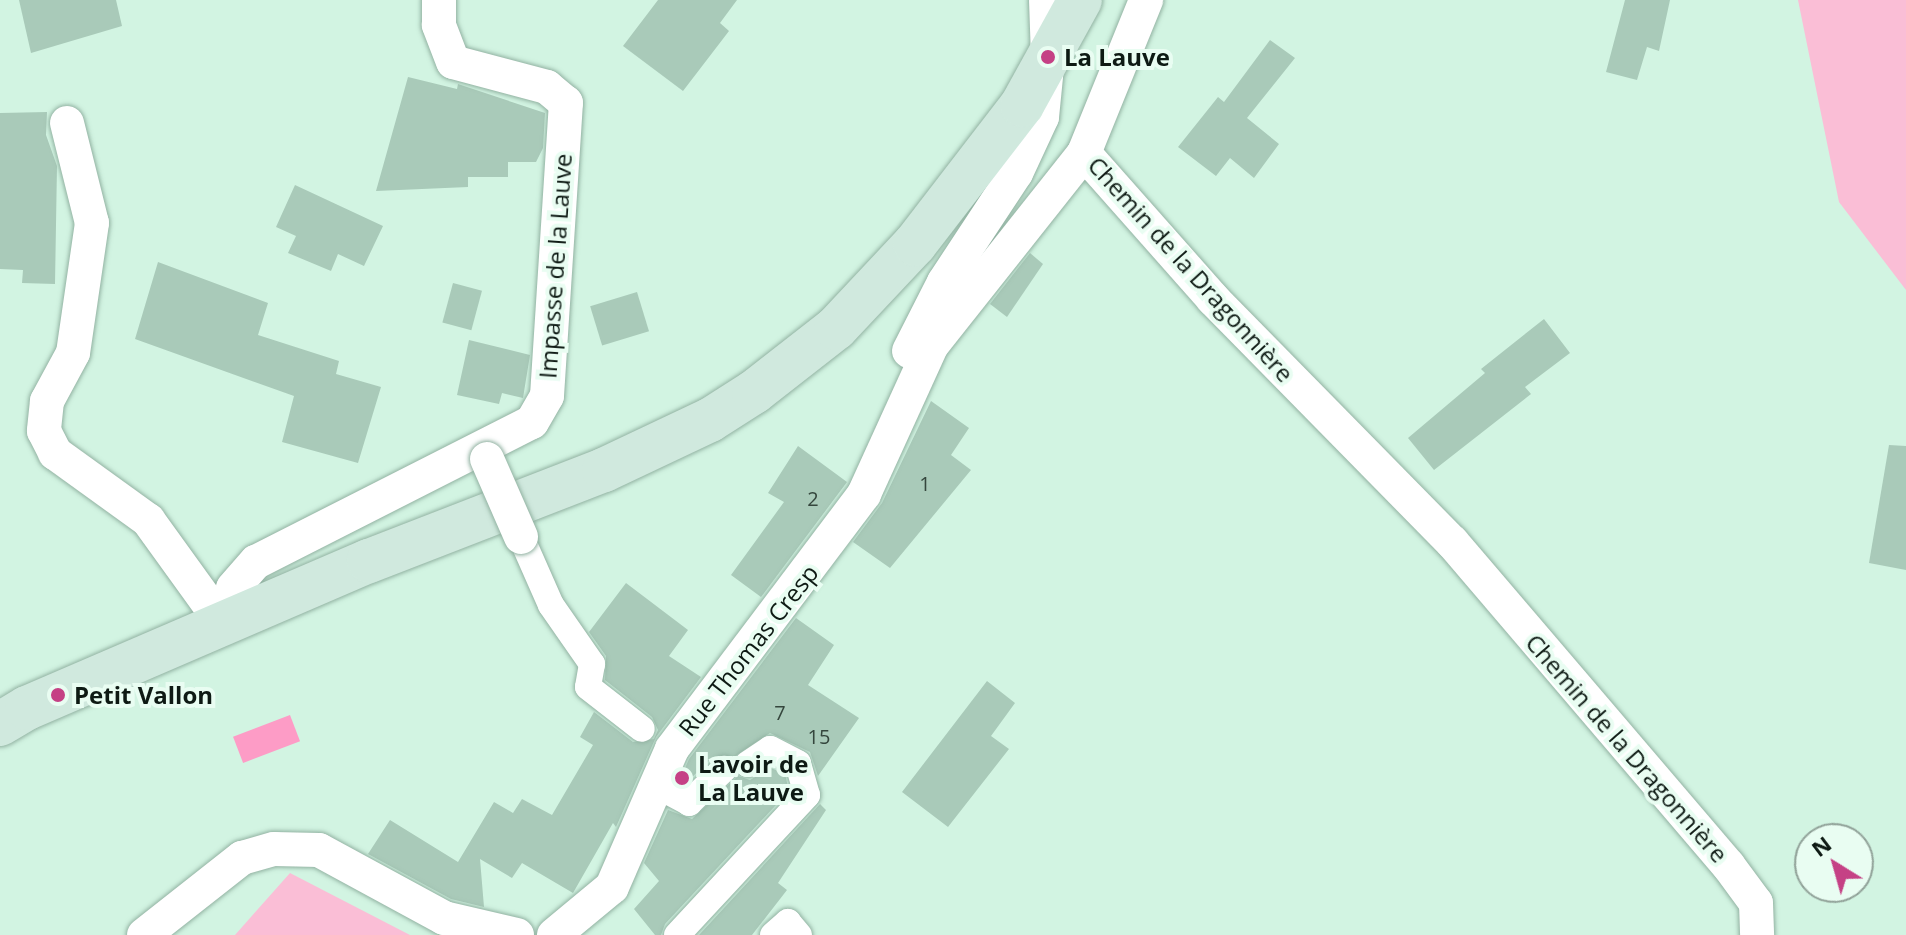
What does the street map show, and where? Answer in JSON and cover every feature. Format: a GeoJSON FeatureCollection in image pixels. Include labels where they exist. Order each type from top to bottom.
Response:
{"type":"FeatureCollection","features":[{"type":"Feature","properties":{"kind":"main road"},"geometry":{"type":"LineString","coordinates":[[0,724],[27,708],[223,624],[604,470],[710,420],[754,392],[796,362],[871,295],[1022,105],[1080,0]]}},
{"type":"Feature","properties":{"kind":"street","name":"Impasse de la Lauve"},"geometry":{"type":"LineString","coordinates":[[223,624],[233,588],[256,562],[532,422],[547,396],[566,103],[547,87],[453,62],[439,25],[439,0]]}},
{"type":"Feature","properties":{"kind":"street"},"geometry":{"type":"LineString","coordinates":[[890,440],[901,367],[944,282],[1016,173],[1042,117],[1048,57],[1046,0]]}},
{"type":"Feature","properties":{"kind":"street"},"geometry":{"type":"LineString","coordinates":[[1084,153],[1146,0]]}},
{"type":"Feature","properties":{"kind":"street"},"geometry":{"type":"LineString","coordinates":[[67,123],[92,223],[73,353],[47,401],[44,431],[55,453],[148,520],[223,624]]}},
{"type":"Feature","properties":{"kind":"street","name":"Chemin de la Dragonnière"},"geometry":{"type":"LineString","coordinates":[[890,440],[932,345],[1084,153],[1213,299],[1452,542],[1728,865],[1756,903],[1757,935]]}},
{"type":"Feature","properties":{"kind":"street","name":"Rue Thomas Cresp"},"geometry":{"type":"LineString","coordinates":[[554,935],[612,887],[654,784],[658,740],[847,520],[890,440]]}},
{"type":"Feature","properties":{"kind":"street"},"geometry":{"type":"LineString","coordinates":[[487,459],[551,605],[592,664],[588,687],[658,740]]}},
{"type":"Feature","properties":{"kind":"street"},"geometry":{"type":"LineString","coordinates":[[654,784],[689,803],[736,767],[770,749],[798,763],[807,795],[677,935]]}},
{"type":"Feature","properties":{"kind":"street"},"geometry":{"type":"LineString","coordinates":[[144,935],[242,858],[274,849],[319,850],[444,918],[517,935]]}},
{"type":"Feature","properties":{"kind":"street"},"geometry":{"type":"LineString","coordinates":[[773,935],[788,922],[799,935]]}},
{"type":"Feature","properties":{"kind":"shaded area"},"geometry":{"type":"Polygon","coordinates":[[[1798,0],[1906,0],[1906,290],[1839,202],[1798,0]]]}},
{"type":"Feature","properties":{"kind":"shaded area"},"geometry":{"type":"Polygon","coordinates":[[[290,715],[300,741],[243,763],[233,737],[290,715]]]}},
{"type":"Feature","properties":{"kind":"shaded area"},"geometry":{"type":"Polygon","coordinates":[[[290,873],[410,935],[235,935],[290,873]]]}},
{"type":"Feature","properties":{"kind":"building"},"geometry":{"type":"Polygon","coordinates":[[[19,0],[116,0],[122,26],[31,53],[19,0]]]}},
{"type":"Feature","properties":{"kind":"building"},"geometry":{"type":"Polygon","coordinates":[[[658,0],[737,0],[720,23],[729,31],[683,91],[623,46],[658,0]]]}},
{"type":"Feature","properties":{"kind":"building"},"geometry":{"type":"Polygon","coordinates":[[[1625,0],[1670,0],[1659,51],[1647,47],[1637,80],[1606,72],[1625,0]]]}},
{"type":"Feature","properties":{"kind":"building"},"geometry":{"type":"Polygon","coordinates":[[[1270,40],[1295,58],[1247,118],[1279,144],[1254,178],[1230,158],[1216,176],[1178,147],[1218,97],[1224,102],[1270,40]]]}},
{"type":"Feature","properties":{"kind":"building"},"geometry":{"type":"Polygon","coordinates":[[[408,77],[457,89],[458,84],[545,113],[543,148],[536,162],[508,162],[508,177],[468,177],[468,187],[376,191],[408,77]]]}},
{"type":"Feature","properties":{"kind":"building"},"geometry":{"type":"Polygon","coordinates":[[[47,112],[46,135],[57,166],[55,284],[22,283],[23,270],[0,269],[0,113],[47,112]]]}},
{"type":"Feature","properties":{"kind":"building"},"geometry":{"type":"Polygon","coordinates":[[[295,185],[383,226],[364,266],[338,254],[331,271],[288,253],[296,236],[276,227],[295,185]]]}},
{"type":"Feature","properties":{"kind":"building"},"geometry":{"type":"Polygon","coordinates":[[[1030,253],[1043,264],[1007,317],[990,304],[1030,253]]]}},
{"type":"Feature","properties":{"kind":"building"},"geometry":{"type":"Polygon","coordinates":[[[158,262],[268,303],[258,335],[339,361],[336,374],[381,387],[358,463],[282,442],[294,396],[135,339],[158,262]]]}},
{"type":"Feature","properties":{"kind":"building"},"geometry":{"type":"Polygon","coordinates":[[[453,283],[482,291],[471,330],[442,323],[453,283]]]}},
{"type":"Feature","properties":{"kind":"building"},"geometry":{"type":"Polygon","coordinates":[[[637,292],[649,331],[602,346],[590,306],[637,292]]]}},
{"type":"Feature","properties":{"kind":"building"},"geometry":{"type":"Polygon","coordinates":[[[1544,319],[1570,353],[1525,387],[1531,394],[1434,470],[1408,438],[1485,373],[1481,369],[1544,319]]]}},
{"type":"Feature","properties":{"kind":"building"},"geometry":{"type":"Polygon","coordinates":[[[469,340],[530,355],[523,398],[502,393],[499,404],[457,395],[469,340]]]}},
{"type":"Feature","properties":{"kind":"building"},"geometry":{"type":"Polygon","coordinates":[[[931,401],[969,428],[951,455],[971,470],[890,568],[853,542],[882,503],[931,401]]]}},
{"type":"Feature","properties":{"kind":"building"},"geometry":{"type":"Polygon","coordinates":[[[1889,445],[1906,446],[1906,570],[1869,563],[1889,445]]]}},
{"type":"Feature","properties":{"kind":"building"},"geometry":{"type":"Polygon","coordinates":[[[798,446],[847,482],[761,597],[731,575],[784,502],[768,493],[798,446]]]}},
{"type":"Feature","properties":{"kind":"building"},"geometry":{"type":"Polygon","coordinates":[[[626,583],[688,630],[669,656],[701,677],[656,737],[616,827],[613,823],[573,893],[522,863],[512,878],[480,859],[484,907],[451,899],[368,854],[390,820],[458,862],[494,802],[513,813],[522,799],[552,815],[593,745],[580,737],[594,712],[633,742],[654,739],[658,730],[652,717],[605,680],[606,656],[589,632],[626,583]]]}},
{"type":"Feature","properties":{"kind":"building"},"geometry":{"type":"Polygon","coordinates":[[[796,618],[834,645],[808,685],[859,718],[818,776],[810,752],[770,733],[734,757],[713,757],[686,783],[680,780],[689,759],[796,618]]]}},
{"type":"Feature","properties":{"kind":"building"},"geometry":{"type":"Polygon","coordinates":[[[987,681],[1015,703],[991,736],[1009,749],[948,827],[902,792],[987,681]]]}},
{"type":"Feature","properties":{"kind":"building"},"geometry":{"type":"Polygon","coordinates":[[[771,768],[785,774],[789,791],[665,924],[661,935],[655,935],[634,909],[659,881],[644,863],[668,810],[692,819],[738,776],[750,780],[771,768]]]}},
{"type":"Feature","properties":{"kind":"building"},"geometry":{"type":"Polygon","coordinates":[[[820,804],[826,810],[778,883],[787,890],[752,935],[699,935],[820,804]]]}},
{"type":"Feature","properties":{"kind":"place","name":"La Lauve"},"geometry":{"type":"Point","coordinates":[1048,57]}},
{"type":"Feature","properties":{"kind":"place","name":"Petit Vallon"},"geometry":{"type":"Point","coordinates":[58,695]}},
{"type":"Feature","properties":{"kind":"place","name":"Lavoir de La Lauve"},"geometry":{"type":"Point","coordinates":[682,778]}}]}
